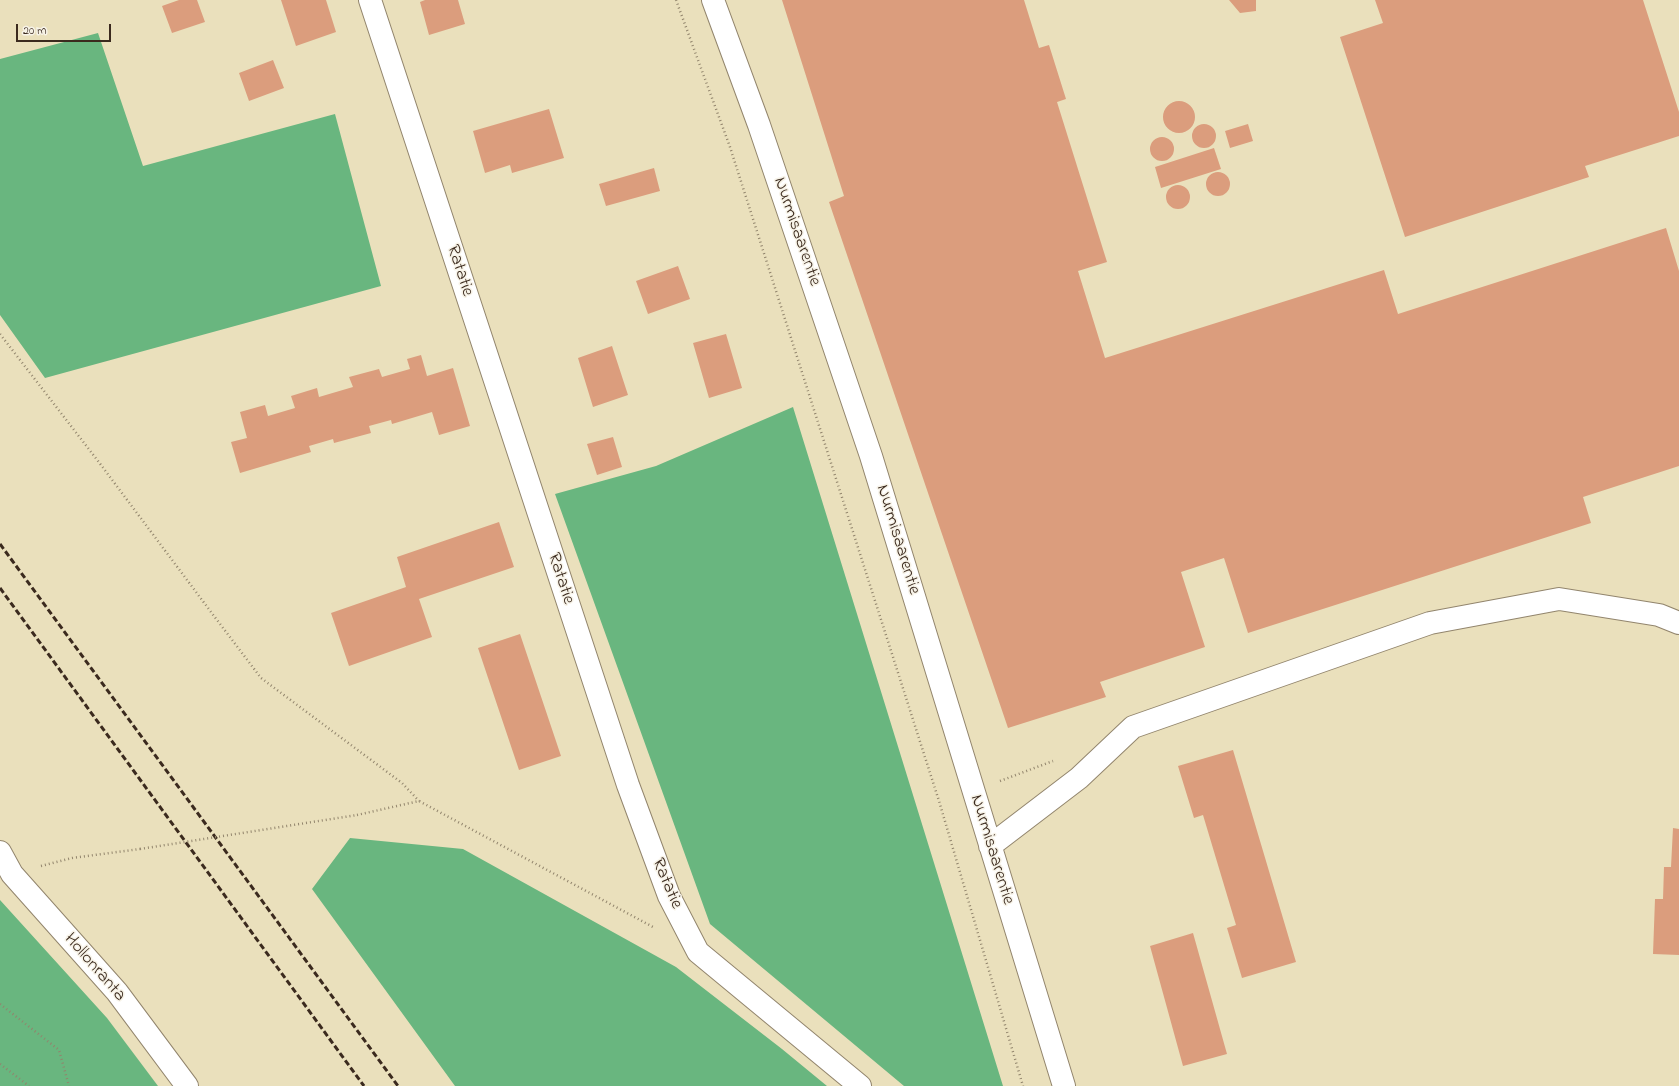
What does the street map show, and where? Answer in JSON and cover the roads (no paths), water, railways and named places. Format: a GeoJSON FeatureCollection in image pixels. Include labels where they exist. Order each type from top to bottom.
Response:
{"type":"FeatureCollection","features":[{"type":"Feature","properties":{"kind":"street","name":"Ratatie"},"geometry":{"type":"LineString","coordinates":[[370,0],[628,785],[669,896],[698,952],[860,1086]]}},
{"type":"Feature","properties":{"kind":"street","name":"Nurmisaarentie"},"geometry":{"type":"LineString","coordinates":[[713,0],[762,132],[871,456],[1064,1086]]}},
{"type":"Feature","properties":{"kind":"street"},"geometry":{"type":"LineString","coordinates":[[990,846],[1079,778],[1133,727],[1430,623],[1559,599],[1659,616],[1679,623]]}},
{"type":"Feature","properties":{"kind":"street","name":"Hollonranta"},"geometry":{"type":"LineString","coordinates":[[0,852],[12,874],[117,992],[187,1086]]}},
{"type":"Feature","properties":{"kind":"railway"},"geometry":{"type":"LineString","coordinates":[[0,544],[398,1086]]}},
{"type":"Feature","properties":{"kind":"railway"},"geometry":{"type":"LineString","coordinates":[[0,588],[364,1086]]}}]}
